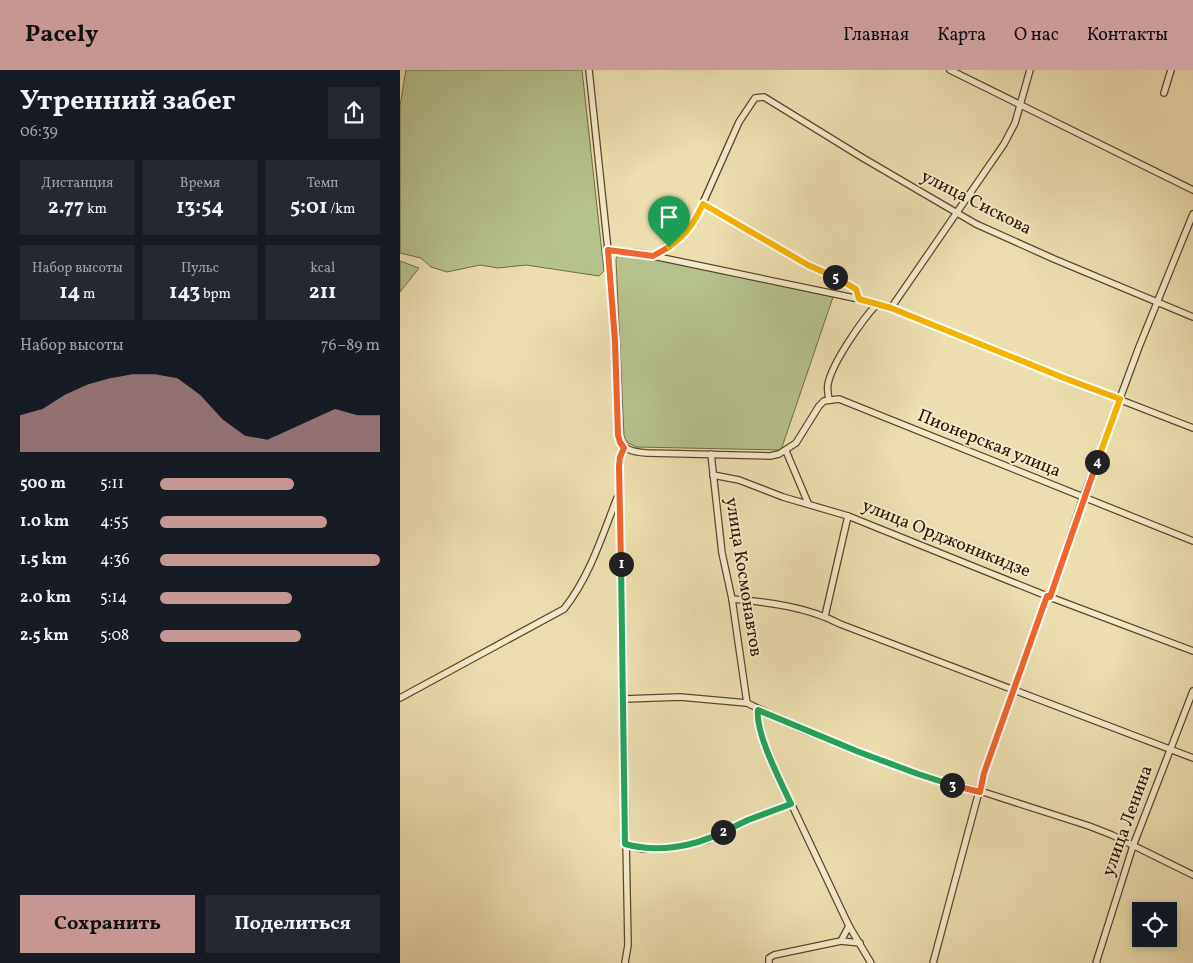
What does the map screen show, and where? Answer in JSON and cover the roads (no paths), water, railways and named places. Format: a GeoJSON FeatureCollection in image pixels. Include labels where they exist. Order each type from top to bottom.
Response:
{"type":"FeatureCollection","features":[{"type":"Feature","properties":{"kind":"street"},"geometry":{"type":"LineString","coordinates":[[589,70],[608,250],[615,341],[618,435],[624,448],[646,454],[770,456],[786,451],[796,443],[819,406],[824,401],[830,400],[828,390],[832,373],[858,328],[877,304]]}},
{"type":"Feature","properties":{"kind":"street"},"geometry":{"type":"LineString","coordinates":[[950,70],[1193,190]]}},
{"type":"Feature","properties":{"kind":"street"},"geometry":{"type":"LineString","coordinates":[[891,308],[1004,144],[1021,106],[1030,70]]}},
{"type":"Feature","properties":{"kind":"street"},"geometry":{"type":"LineString","coordinates":[[1164,93],[1171,70]]}},
{"type":"Feature","properties":{"kind":"street","name":"улица Сискова"},"geometry":{"type":"LineString","coordinates":[[703,204],[739,122],[755,98],[764,98],[976,224],[1028,248],[1193,317]]}},
{"type":"Feature","properties":{"kind":"street"},"geometry":{"type":"LineString","coordinates":[[653,256],[684,236],[694,223],[703,204],[808,265],[845,282],[856,289],[859,299]]}},
{"type":"Feature","properties":{"kind":"street"},"geometry":{"type":"LineString","coordinates":[[933,963],[984,773],[1139,347],[1193,214]]}},
{"type":"Feature","properties":{"kind":"street"},"geometry":{"type":"LineString","coordinates":[[608,250],[653,256],[859,299],[891,308],[1193,428]]}},
{"type":"Feature","properties":{"kind":"street","name":"Пионерская улица"},"geometry":{"type":"LineString","coordinates":[[830,400],[839,399],[1193,541]]}},
{"type":"Feature","properties":{"kind":"street"},"geometry":{"type":"LineString","coordinates":[[624,448],[619,466],[619,494],[628,945],[625,963]]}},
{"type":"Feature","properties":{"kind":"street"},"geometry":{"type":"LineString","coordinates":[[786,451],[808,503]]}},
{"type":"Feature","properties":{"kind":"street","name":"улица Космонавтов"},"geometry":{"type":"LineString","coordinates":[[711,454],[722,553],[732,599],[747,703]]}},
{"type":"Feature","properties":{"kind":"street","name":"улица Орджоникидзе"},"geometry":{"type":"LineString","coordinates":[[713,475],[739,480],[783,497],[848,516],[1048,596],[1193,651]]}},
{"type":"Feature","properties":{"kind":"street"},"geometry":{"type":"LineString","coordinates":[[400,698],[564,609],[578,592],[590,568],[619,494]]}},
{"type":"Feature","properties":{"kind":"street"},"geometry":{"type":"LineString","coordinates":[[825,616],[848,516]]}},
{"type":"Feature","properties":{"kind":"street"},"geometry":{"type":"LineString","coordinates":[[732,599],[762,602],[825,616],[840,624],[955,666],[1193,758]]}},
{"type":"Feature","properties":{"kind":"street","name":"улица Ленина"},"geometry":{"type":"LineString","coordinates":[[1096,963],[1133,846],[1193,691]]}},
{"type":"Feature","properties":{"kind":"street"},"geometry":{"type":"LineString","coordinates":[[624,700],[680,698],[747,703],[758,710],[801,729],[918,774],[1089,826],[1193,875]]}},
{"type":"Feature","properties":{"kind":"street"},"geometry":{"type":"LineString","coordinates":[[758,710],[763,736],[772,763],[849,926],[871,963]]}},
{"type":"Feature","properties":{"kind":"street"},"geometry":{"type":"LineString","coordinates":[[625,844],[642,849],[685,846],[708,840],[748,820],[791,804]]}},
{"type":"Feature","properties":{"kind":"street"},"geometry":{"type":"LineString","coordinates":[[841,941],[849,926]]}},
{"type":"Feature","properties":{"kind":"street"},"geometry":{"type":"LineString","coordinates":[[769,963],[769,958],[774,955],[841,941],[860,943]]}}]}
